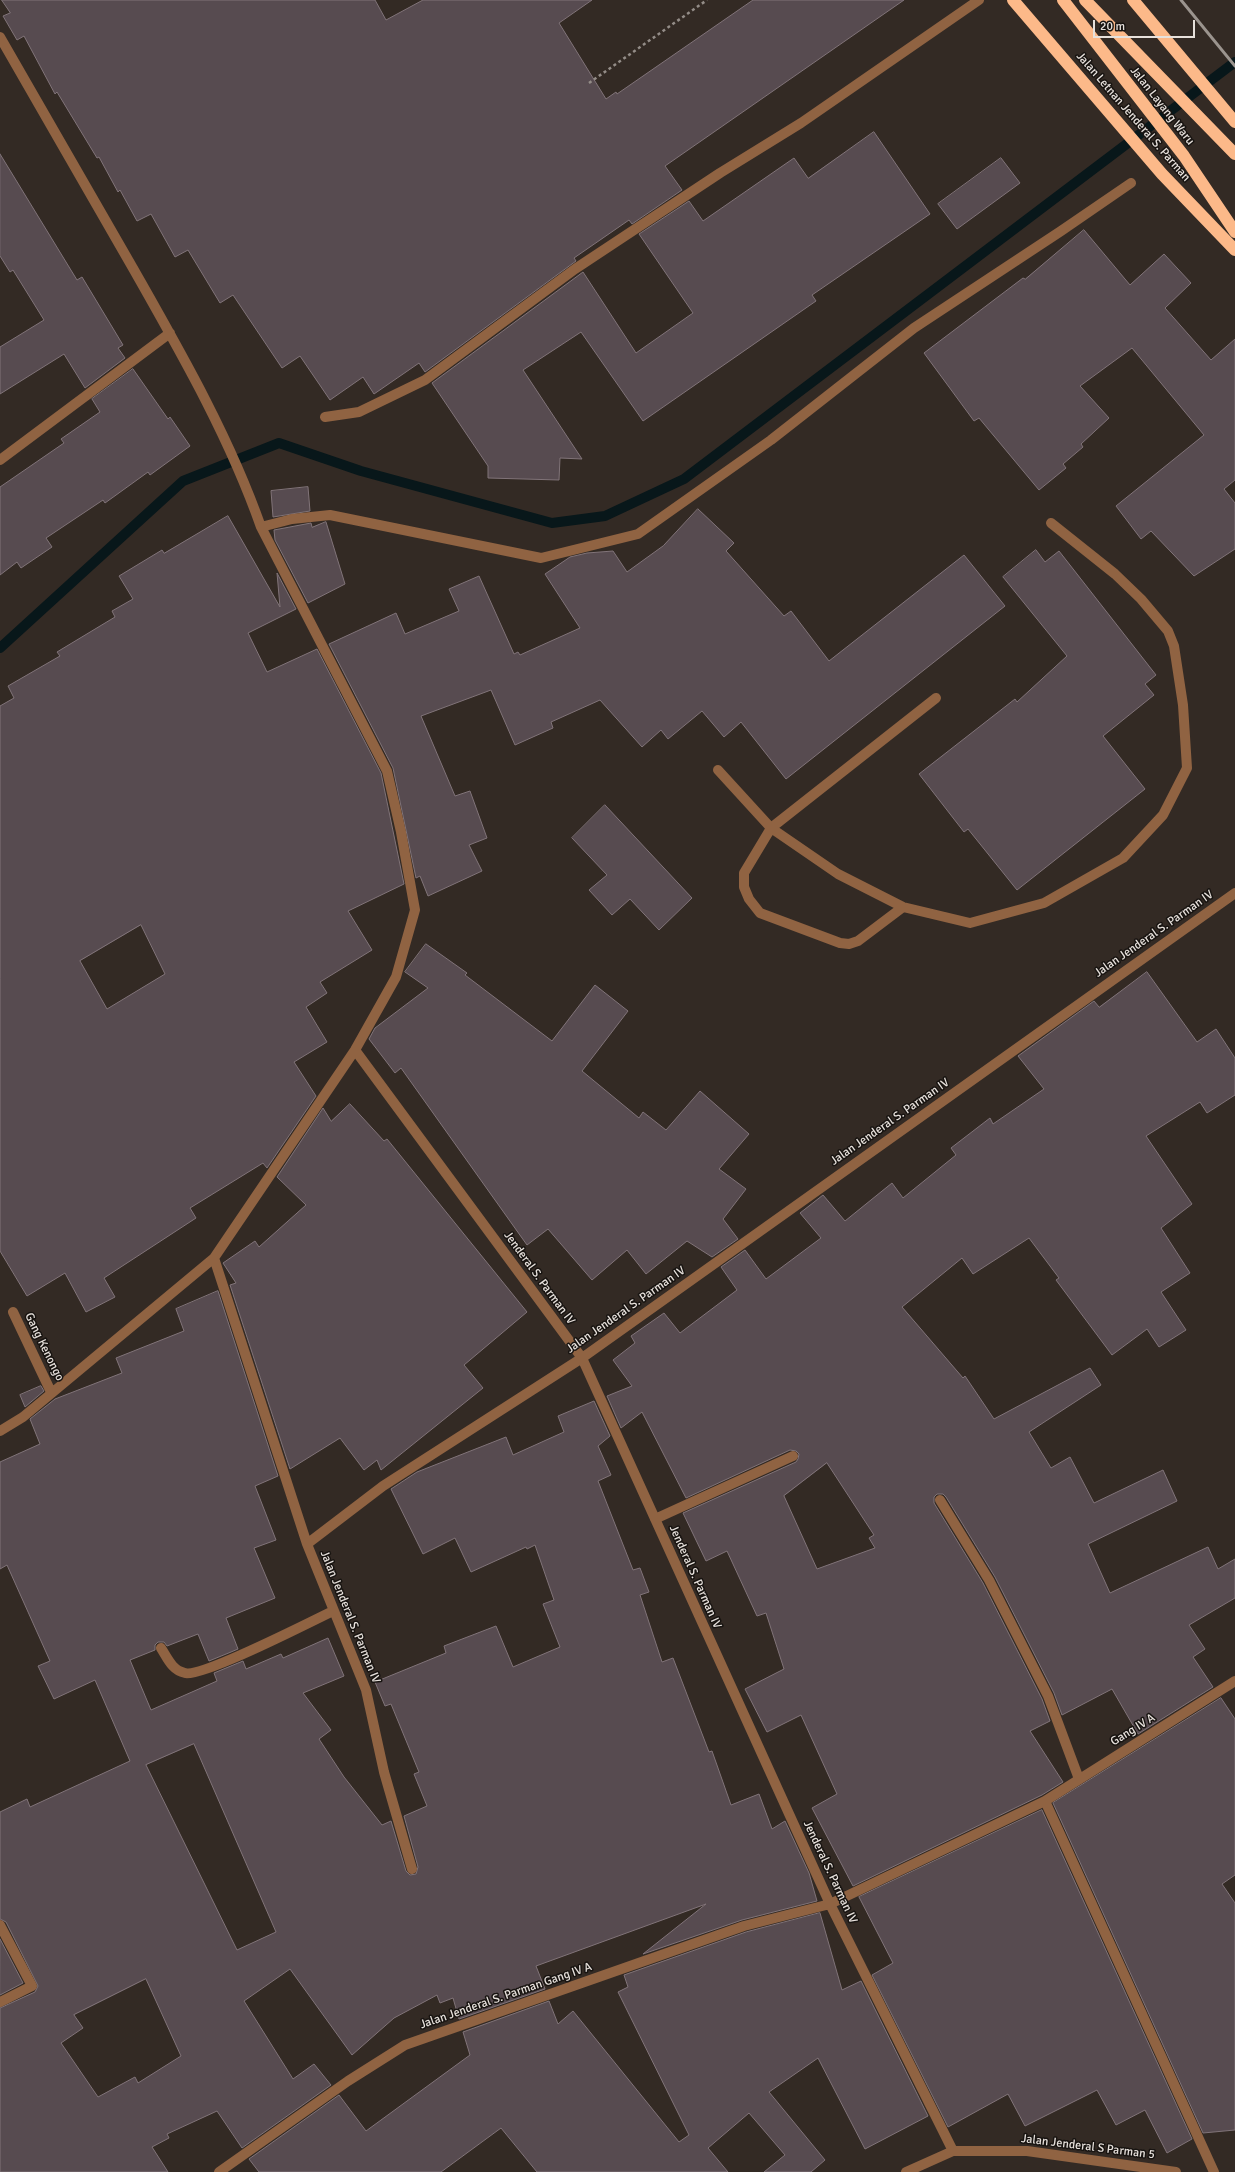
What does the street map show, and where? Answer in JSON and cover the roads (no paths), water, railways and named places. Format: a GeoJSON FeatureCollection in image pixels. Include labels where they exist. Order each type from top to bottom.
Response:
{"type":"FeatureCollection","features":[{"type":"Feature","properties":{"kind":"highway","name":"Jalan Letnan Jenderal S. Parman"},"geometry":{"type":"LineString","coordinates":[[1013,0],[1162,174],[1235,250]]}},
{"type":"Feature","properties":{"kind":"highway","name":"Jalan Layang Waru"},"geometry":{"type":"LineString","coordinates":[[1063,0],[1184,156],[1235,232]]}},
{"type":"Feature","properties":{"kind":"highway","name":"Jalan Layang Waru"},"geometry":{"type":"LineString","coordinates":[[1085,0],[1235,154]]}},
{"type":"Feature","properties":{"kind":"highway"},"geometry":{"type":"LineString","coordinates":[[1133,0],[1195,72],[1232,118]]}},
{"type":"Feature","properties":{"kind":"street"},"geometry":{"type":"LineString","coordinates":[[324,417],[359,412],[425,380],[575,269],[720,173],[801,123],[979,0]]}},
{"type":"Feature","properties":{"kind":"street"},"geometry":{"type":"LineString","coordinates":[[0,37],[170,333],[218,424],[248,490],[262,526],[387,771],[415,910],[396,977],[355,1050],[214,1258],[51,1392],[23,1417],[0,1431]]}},
{"type":"Feature","properties":{"kind":"street"},"geometry":{"type":"LineString","coordinates":[[262,526],[292,519],[330,515],[541,558],[638,534],[771,440],[914,328],[1061,232],[1131,183]]}},
{"type":"Feature","properties":{"kind":"street"},"geometry":{"type":"LineString","coordinates":[[0,460],[170,333]]}},
{"type":"Feature","properties":{"kind":"street"},"geometry":{"type":"LineString","coordinates":[[718,770],[771,828],[838,874],[903,907],[970,923],[1044,903],[1123,858],[1163,815],[1187,768],[1183,705],[1174,646],[1168,631],[1141,599],[1115,574],[1051,523]]}},
{"type":"Feature","properties":{"kind":"street"},"geometry":{"type":"LineString","coordinates":[[903,907],[858,941],[849,944],[840,943],[760,913],[749,899],[744,887],[744,872],[771,828],[936,698]]}},
{"type":"Feature","properties":{"kind":"street","name":"Jalan Jenderal S. Parman IV"},"geometry":{"type":"LineString","coordinates":[[412,1869],[384,1772],[366,1690],[307,1544],[383,1486],[582,1358],[1235,893]]}},
{"type":"Feature","properties":{"kind":"street","name":"Jenderal S. Parman IV"},"geometry":{"type":"LineString","coordinates":[[355,1050],[582,1358],[830,1904],[953,2151]]}},
{"type":"Feature","properties":{"kind":"street"},"geometry":{"type":"LineString","coordinates":[[214,1258],[307,1544]]}},
{"type":"Feature","properties":{"kind":"street","name":"Gang Kenongo"},"geometry":{"type":"LineString","coordinates":[[12,1312],[51,1392]]}},
{"type":"Feature","properties":{"kind":"street"},"geometry":{"type":"LineString","coordinates":[[655,1519],[793,1456]]}},
{"type":"Feature","properties":{"kind":"street"},"geometry":{"type":"LineString","coordinates":[[940,1500],[989,1580],[1048,1696],[1079,1779]]}},
{"type":"Feature","properties":{"kind":"street"},"geometry":{"type":"LineString","coordinates":[[161,1648],[174,1669],[187,1674],[205,1670],[259,1647],[333,1611]]}},
{"type":"Feature","properties":{"kind":"street","name":"Gang IV A"},"geometry":{"type":"LineString","coordinates":[[1045,1801],[1220,1692],[1235,1681]]}},
{"type":"Feature","properties":{"kind":"street"},"geometry":{"type":"LineString","coordinates":[[1045,1801],[1214,2172]]}},
{"type":"Feature","properties":{"kind":"street","name":"Jalan Jenderal S. Parman Gang IV A"},"geometry":{"type":"LineString","coordinates":[[219,2172],[348,2081],[405,2045],[744,1926],[830,1904],[1045,1801]]}},
{"type":"Feature","properties":{"kind":"street"},"geometry":{"type":"LineString","coordinates":[[0,1925],[32,1986],[0,2002]]}},
{"type":"Feature","properties":{"kind":"street","name":"Jalan Jenderal S Parman 5"},"geometry":{"type":"LineString","coordinates":[[906,2172],[953,2151],[1027,2151],[1176,2172]]}},
{"type":"Feature","properties":{"kind":"waterway"},"geometry":{"type":"LineString","coordinates":[[0,648],[183,481],[279,443],[361,471],[552,523],[605,516],[684,479],[1235,62]]}},
{"type":"Feature","properties":{"kind":"railway"},"geometry":{"type":"LineString","coordinates":[[1181,0],[1235,66]]}}]}
